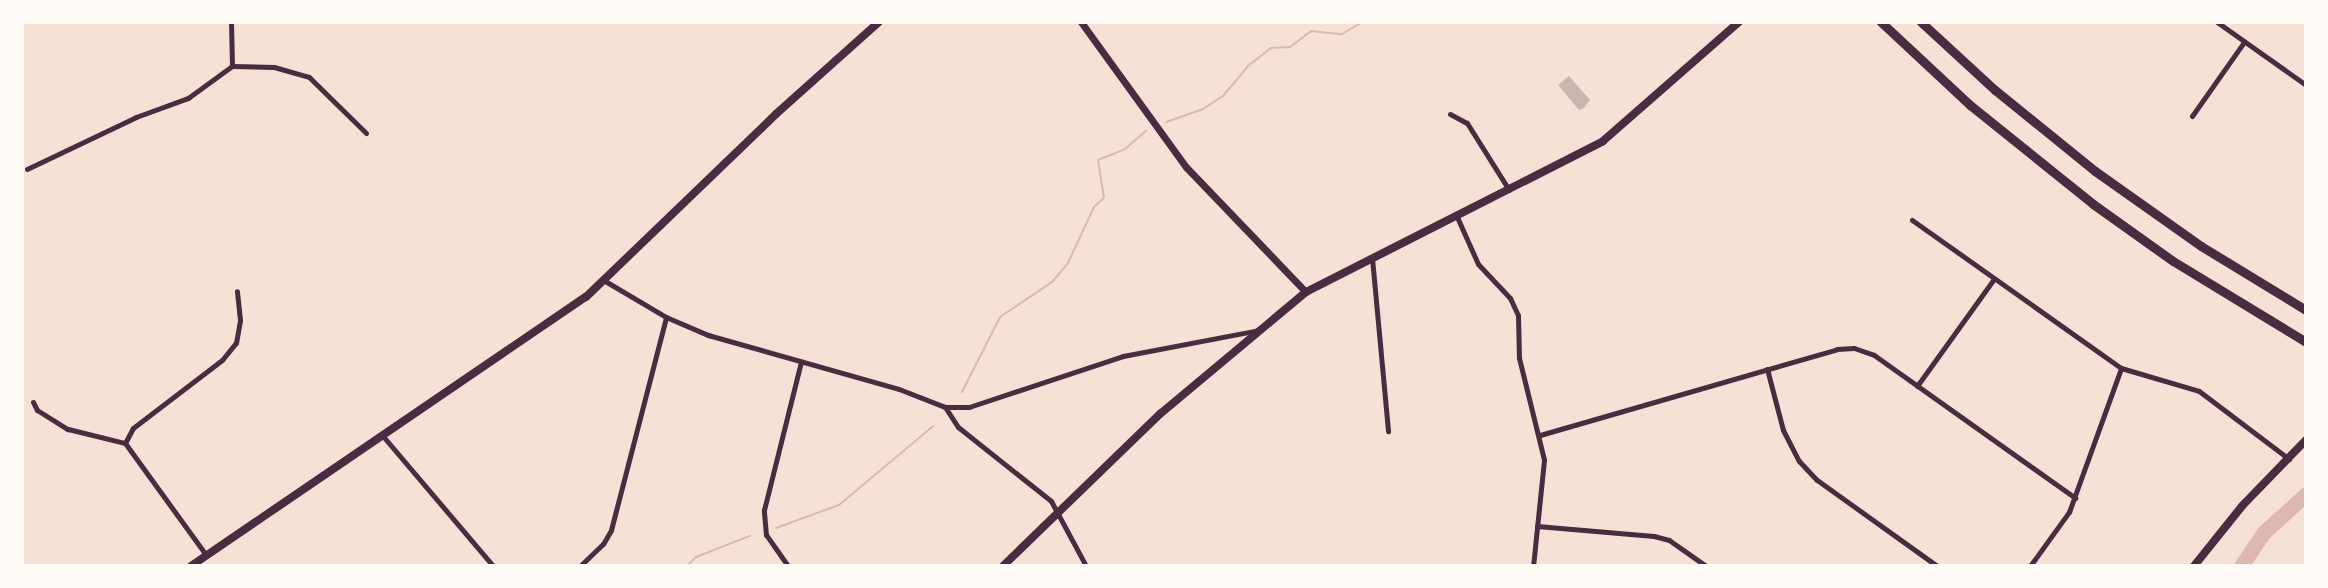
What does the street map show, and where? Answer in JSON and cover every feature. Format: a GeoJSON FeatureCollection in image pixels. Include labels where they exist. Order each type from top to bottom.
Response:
{"type":"FeatureCollection","features":[{"type":"Feature","properties":{"kind":"highway"},"geometry":{"type":"LineString","coordinates":[[1881,22],[1970,105],[2067,185],[2173,261],[2306,342]]}},
{"type":"Feature","properties":{"kind":"highway"},"geometry":{"type":"LineString","coordinates":[[1921,22],[1995,90],[2112,184],[2201,246],[2306,310]]}},
{"type":"Feature","properties":{"kind":"main road"},"geometry":{"type":"LineString","coordinates":[[191,566],[605,281],[776,114],[879,22]]}},
{"type":"Feature","properties":{"kind":"main road"},"geometry":{"type":"LineString","coordinates":[[1003,566],[1160,414],[1306,292],[1509,191],[1608,138],[1738,22]]}},
{"type":"Feature","properties":{"kind":"main road"},"geometry":{"type":"LineString","coordinates":[[2194,566],[2242,506],[2306,440]]}},
{"type":"Feature","properties":{"kind":"street"},"geometry":{"type":"LineString","coordinates":[[231,22],[232,66]]}},
{"type":"Feature","properties":{"kind":"street"},"geometry":{"type":"LineString","coordinates":[[1081,22],[1186,167],[1306,292]]}},
{"type":"Feature","properties":{"kind":"street"},"geometry":{"type":"LineString","coordinates":[[2217,22],[2306,85]]}},
{"type":"Feature","properties":{"kind":"street"},"geometry":{"type":"LineString","coordinates":[[2192,116],[2244,42]]}},
{"type":"Feature","properties":{"kind":"street"},"geometry":{"type":"LineString","coordinates":[[27,169],[136,117],[188,98],[232,66],[285,69],[309,77],[366,133]]}},
{"type":"Feature","properties":{"kind":"street"},"geometry":{"type":"LineString","coordinates":[[1450,114],[1467,123],[1509,191]]}},
{"type":"Feature","properties":{"kind":"street"},"geometry":{"type":"LineString","coordinates":[[2306,173],[2306,181]]}},
{"type":"Feature","properties":{"kind":"street"},"geometry":{"type":"LineString","coordinates":[[1456,217],[1478,264],[1515,307],[1523,381],[1540,435],[1544,460],[1533,566]]}},
{"type":"Feature","properties":{"kind":"street"},"geometry":{"type":"LineString","coordinates":[[1912,220],[2121,368],[2199,390],[2289,459]]}},
{"type":"Feature","properties":{"kind":"street"},"geometry":{"type":"LineString","coordinates":[[1372,258],[1388,431]]}},
{"type":"Feature","properties":{"kind":"street"},"geometry":{"type":"LineString","coordinates":[[1917,386],[1994,279]]}},
{"type":"Feature","properties":{"kind":"street"},"geometry":{"type":"LineString","coordinates":[[605,281],[666,317],[723,341],[801,362],[945,407],[969,407],[1123,356],[1261,330]]}},
{"type":"Feature","properties":{"kind":"street"},"geometry":{"type":"LineString","coordinates":[[124,443],[133,428],[222,360],[236,343],[240,320],[237,291]]}},
{"type":"Feature","properties":{"kind":"street"},"geometry":{"type":"LineString","coordinates":[[580,566],[603,544],[610,530],[666,317]]}},
{"type":"Feature","properties":{"kind":"street"},"geometry":{"type":"LineString","coordinates":[[1540,435],[1767,369],[1854,348],[1874,355],[2075,498]]}},
{"type":"Feature","properties":{"kind":"street"},"geometry":{"type":"LineString","coordinates":[[788,566],[766,535],[764,510],[801,362]]}},
{"type":"Feature","properties":{"kind":"street"},"geometry":{"type":"LineString","coordinates":[[2030,566],[2058,532],[2075,498],[2121,368]]}},
{"type":"Feature","properties":{"kind":"street"},"geometry":{"type":"LineString","coordinates":[[1767,369],[1783,430],[1799,461],[1817,480],[1936,566]]}},
{"type":"Feature","properties":{"kind":"street"},"geometry":{"type":"LineString","coordinates":[[33,402],[37,410],[68,429],[124,443],[206,555]]}},
{"type":"Feature","properties":{"kind":"street"},"geometry":{"type":"LineString","coordinates":[[945,407],[958,427],[1051,501],[1086,566]]}},
{"type":"Feature","properties":{"kind":"street"},"geometry":{"type":"LineString","coordinates":[[382,435],[493,566]]}},
{"type":"Feature","properties":{"kind":"street"},"geometry":{"type":"LineString","coordinates":[[1537,526],[1654,536],[1669,540],[1706,566]]}},
{"type":"Feature","properties":{"kind":"building"},"geometry":{"type":"Polygon","coordinates":[[[1569,76],[1590,100],[1584,108],[1579,110],[1558,85],[1569,76]]]}},
{"type":"Feature","properties":{"kind":"waterway"},"geometry":{"type":"LineString","coordinates":[[1166,122],[1203,109],[1223,96],[1248,66],[1271,48],[1290,47],[1311,31],[1342,34],[1363,22]]}},
{"type":"Feature","properties":{"kind":"waterway"},"geometry":{"type":"LineString","coordinates":[[962,392],[1000,317],[1052,282],[1068,263],[1094,207],[1104,198],[1098,160],[1125,149],[1146,131]]}},
{"type":"Feature","properties":{"kind":"waterway"},"geometry":{"type":"LineString","coordinates":[[776,528],[839,505],[933,426]]}},
{"type":"Feature","properties":{"kind":"waterway"},"geometry":{"type":"LineString","coordinates":[[2241,566],[2263,533],[2306,494]]}},
{"type":"Feature","properties":{"kind":"waterway"},"geometry":{"type":"LineString","coordinates":[[687,566],[696,557],[750,536]]}}]}
